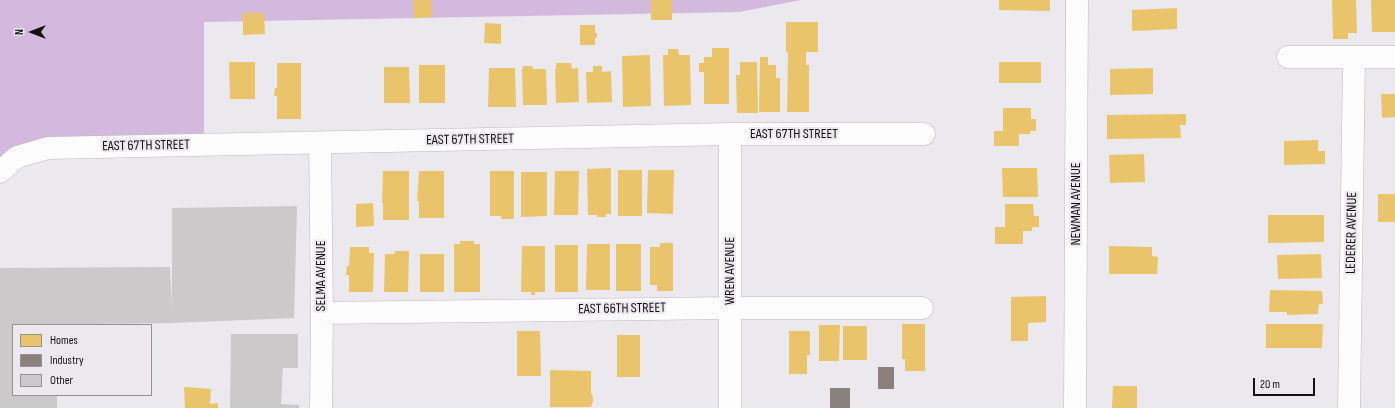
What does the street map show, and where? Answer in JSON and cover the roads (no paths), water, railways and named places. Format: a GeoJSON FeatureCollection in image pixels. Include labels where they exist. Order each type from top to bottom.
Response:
{"type":"FeatureCollection","features":[{"type":"Feature","properties":{"kind":"street","name":"NEWMAN AVENUE"},"geometry":{"type":"LineString","coordinates":[[1075,408],[1077,0]]}},
{"type":"Feature","properties":{"kind":"street"},"geometry":{"type":"LineString","coordinates":[[1288,57],[1395,57]]}},
{"type":"Feature","properties":{"kind":"street","name":"LEDERER AVENUE"},"geometry":{"type":"LineString","coordinates":[[1350,408],[1354,58]]}},
{"type":"Feature","properties":{"kind":"street","name":"EAST 67TH STREET"},"geometry":{"type":"LineString","coordinates":[[0,172],[17,157],[48,148],[730,134],[924,134]]}},
{"type":"Feature","properties":{"kind":"street","name":"WREN AVENUE"},"geometry":{"type":"LineString","coordinates":[[730,134],[730,408]]}},
{"type":"Feature","properties":{"kind":"street","name":"SELMA AVENUE"},"geometry":{"type":"LineString","coordinates":[[320,143],[322,313],[321,408]]}},
{"type":"Feature","properties":{"kind":"street","name":"EAST 66TH STREET"},"geometry":{"type":"LineString","coordinates":[[322,313],[730,308],[922,308]]}}]}
